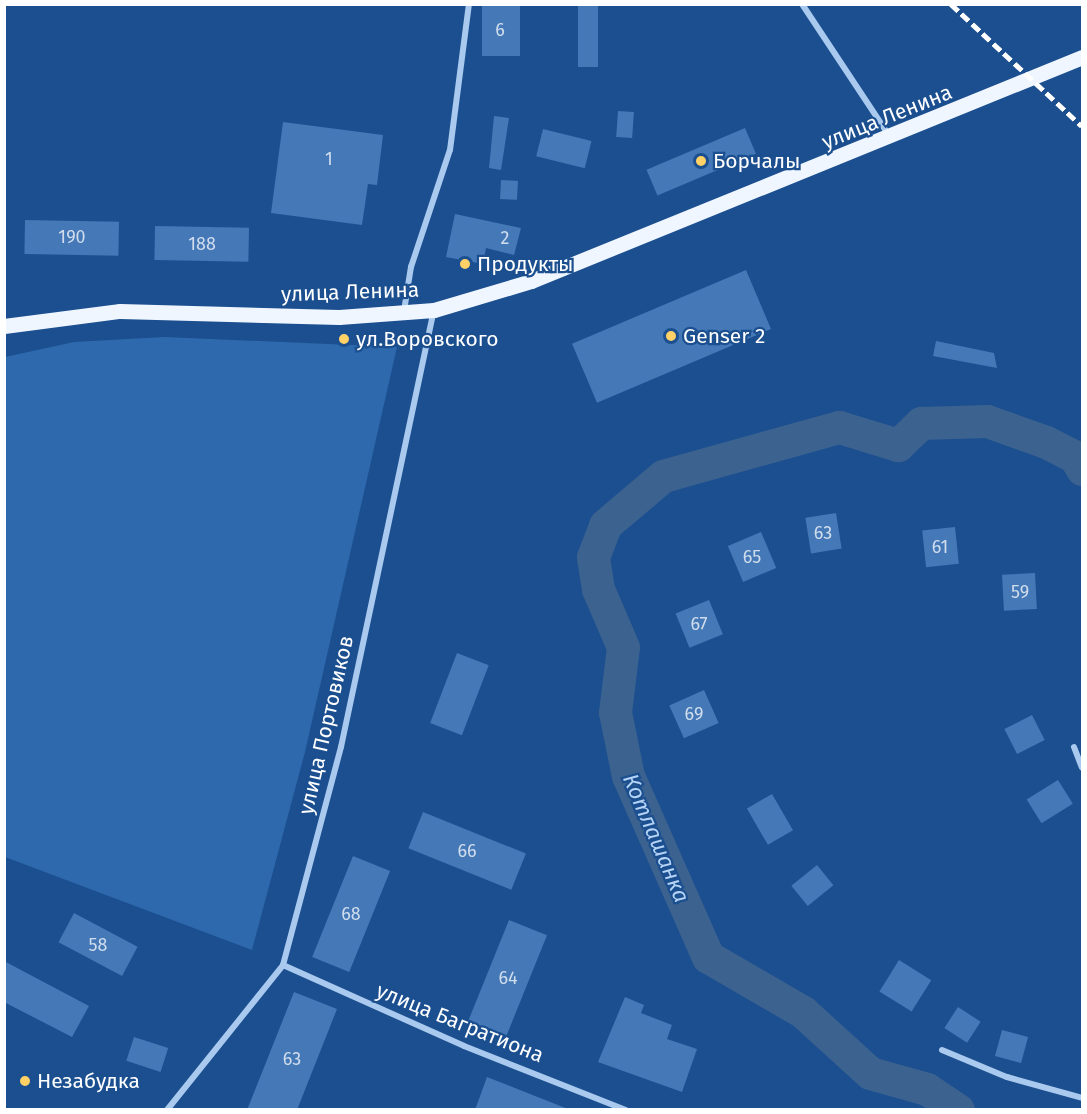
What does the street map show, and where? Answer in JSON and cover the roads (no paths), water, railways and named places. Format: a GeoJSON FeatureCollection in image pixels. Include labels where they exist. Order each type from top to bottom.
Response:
{"type":"FeatureCollection","features":[{"type":"Feature","properties":{"kind":"main road","name":"улица Ленина"},"geometry":{"type":"LineString","coordinates":[[4,326],[120,311],[404,315],[434,310],[531,281],[891,138],[1083,57]]}},
{"type":"Feature","properties":{"kind":"street"},"geometry":{"type":"LineString","coordinates":[[404,315],[411,267],[450,150],[469,4]]}},
{"type":"Feature","properties":{"kind":"street"},"geometry":{"type":"LineString","coordinates":[[802,4],[891,138]]}},
{"type":"Feature","properties":{"kind":"street","name":"улица Портовиков"},"geometry":{"type":"LineString","coordinates":[[167,1110],[284,964],[341,747],[434,310]]}},
{"type":"Feature","properties":{"kind":"street"},"geometry":{"type":"LineString","coordinates":[[1074,747],[1083,768]]}},
{"type":"Feature","properties":{"kind":"street","name":"улица Багратиона"},"geometry":{"type":"LineString","coordinates":[[284,964],[464,1046],[626,1110]]}},
{"type":"Feature","properties":{"kind":"street"},"geometry":{"type":"LineString","coordinates":[[942,1050],[1007,1077],[1083,1098]]}},
{"type":"Feature","properties":{"kind":"waterway","name":"Котлашанка"},"geometry":{"type":"LineString","coordinates":[[958,1110],[927,1089],[870,1073],[803,1012],[708,957],[628,776],[615,712],[623,647],[598,589],[593,557],[605,525],[663,476],[839,427],[898,445],[921,423],[987,421],[1046,442],[1075,457],[1082,469]]}},
{"type":"Feature","properties":{"kind":"railway"},"geometry":{"type":"LineString","coordinates":[[951,4],[1082,126]]}},
{"type":"Feature","properties":{"kind":"place","name":"Борчалы"},"geometry":{"type":"Point","coordinates":[701,161]}},
{"type":"Feature","properties":{"kind":"place","name":"Продукты"},"geometry":{"type":"Point","coordinates":[465,264]}},
{"type":"Feature","properties":{"kind":"place","name":"Genser 2"},"geometry":{"type":"Point","coordinates":[671,336]}},
{"type":"Feature","properties":{"kind":"place","name":"ул.Воровского"},"geometry":{"type":"Point","coordinates":[344,339]}},
{"type":"Feature","properties":{"kind":"place","name":"Незабудка"},"geometry":{"type":"Point","coordinates":[25,1081]}}]}
